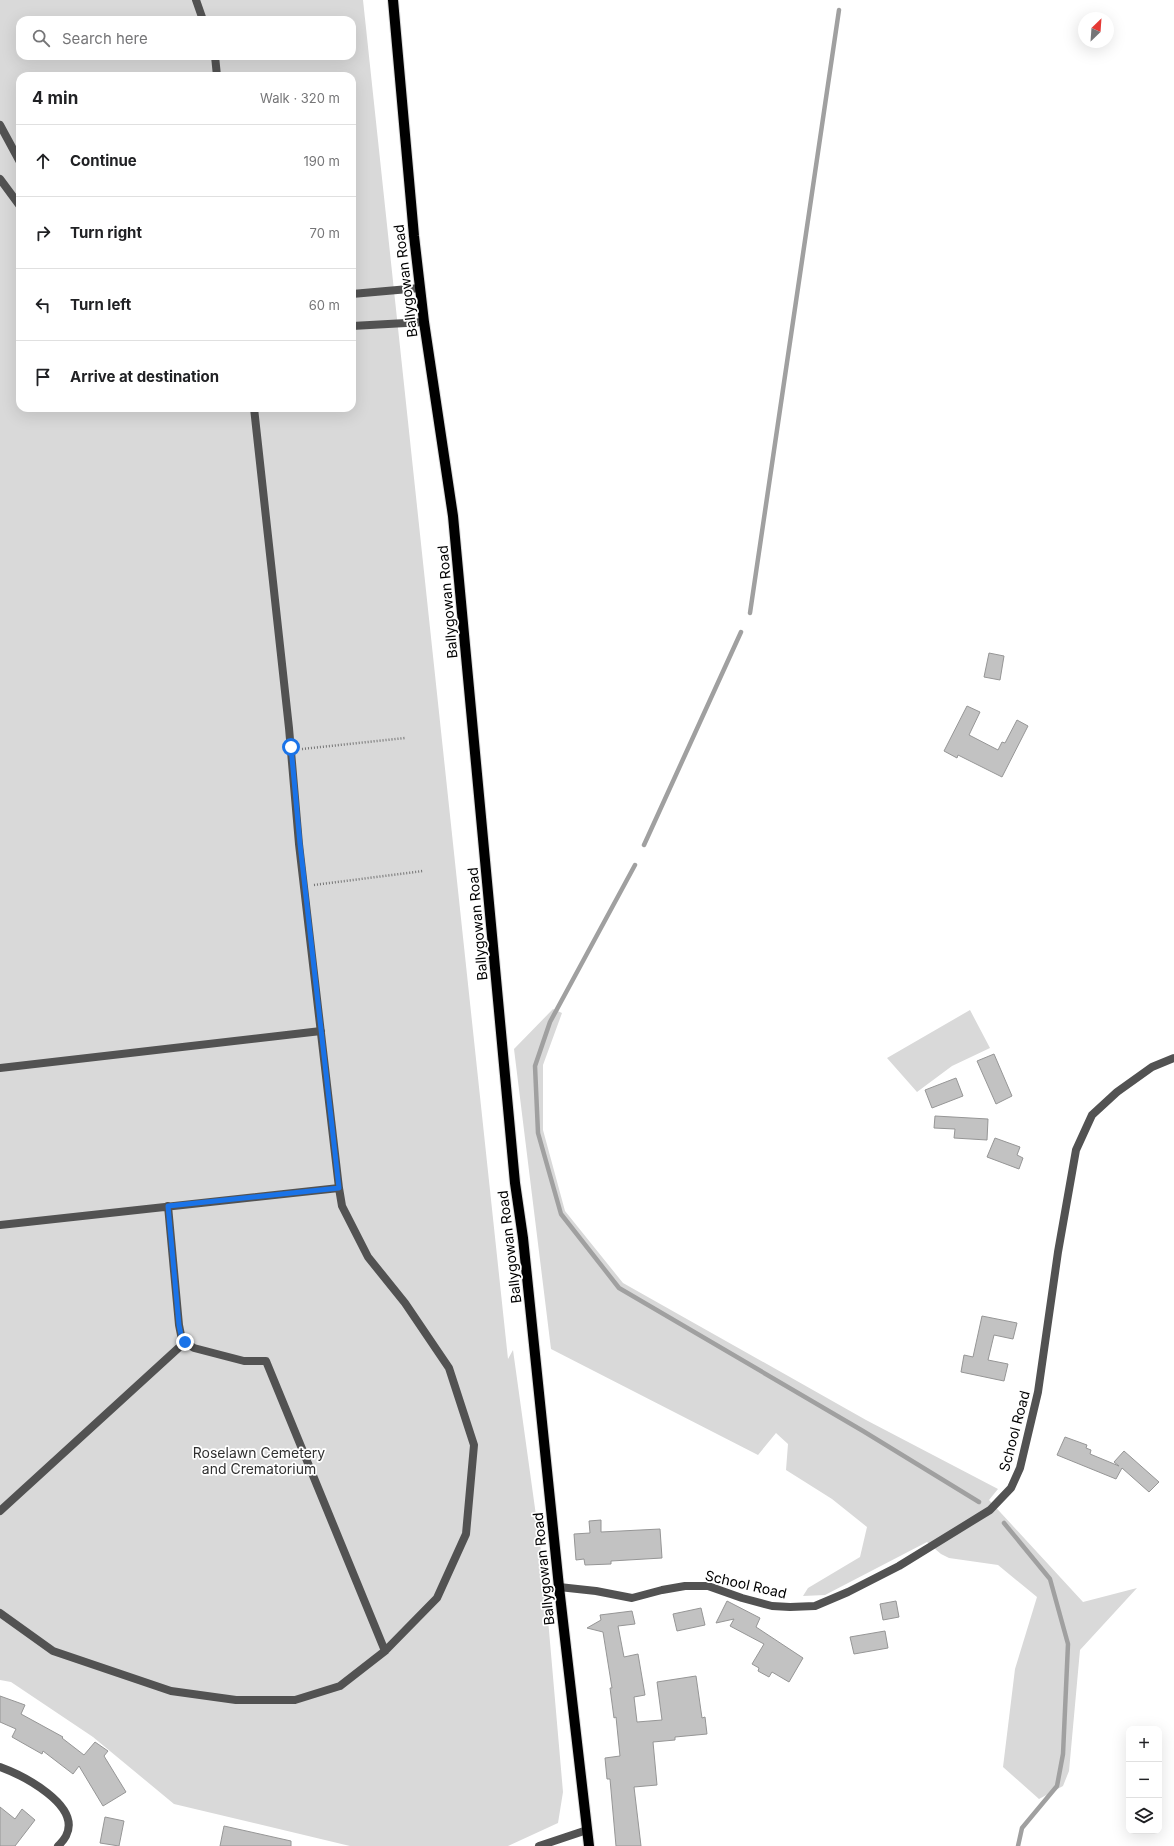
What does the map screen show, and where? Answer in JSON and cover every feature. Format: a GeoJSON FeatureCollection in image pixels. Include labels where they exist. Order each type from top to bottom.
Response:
{"type":"FeatureCollection","features":[{"type":"Feature","properties":{"kind":"main road","name":"Ballygowan Road"},"geometry":{"type":"LineString","coordinates":[[393,0],[420,288],[453,516],[515,1183],[523,1238],[559,1588],[588,1846]]}},
{"type":"Feature","properties":{"kind":"street"},"geometry":{"type":"LineString","coordinates":[[196,0],[202,16]]}},
{"type":"Feature","properties":{"kind":"street"},"geometry":{"type":"LineString","coordinates":[[215,60],[216,72]]}},
{"type":"Feature","properties":{"kind":"street"},"geometry":{"type":"LineString","coordinates":[[0,125],[16,155]]}},
{"type":"Feature","properties":{"kind":"street"},"geometry":{"type":"LineString","coordinates":[[0,179],[16,201]]}},
{"type":"Feature","properties":{"kind":"street"},"geometry":{"type":"LineString","coordinates":[[356,294],[420,288]]}},
{"type":"Feature","properties":{"kind":"street"},"geometry":{"type":"LineString","coordinates":[[356,326],[424,322]]}},
{"type":"Feature","properties":{"kind":"street"},"geometry":{"type":"LineString","coordinates":[[0,1613],[53,1651],[171,1691],[236,1700],[295,1700],[340,1686],[385,1651],[437,1598],[466,1534],[474,1445],[449,1368],[405,1303],[368,1257],[342,1206],[304,886],[291,750],[254,412]]}},
{"type":"Feature","properties":{"kind":"street"},"geometry":{"type":"LineString","coordinates":[[0,1068],[321,1031]]}},
{"type":"Feature","properties":{"kind":"street","name":"School Road"},"geometry":{"type":"LineString","coordinates":[[559,1588],[596,1591],[632,1598],[685,1586],[708,1586],[742,1598],[772,1606],[790,1608],[815,1606],[848,1592],[899,1566],[990,1510],[1011,1488],[1020,1468],[1038,1392],[1058,1252],[1076,1150],[1092,1115],[1116,1092],[1152,1067],[1174,1058]]}},
{"type":"Feature","properties":{"kind":"street"},"geometry":{"type":"LineString","coordinates":[[0,1225],[339,1188]]}},
{"type":"Feature","properties":{"kind":"street"},"geometry":{"type":"LineString","coordinates":[[168,1206],[181,1335],[185,1342],[194,1348],[244,1361],[266,1361],[385,1651]]}},
{"type":"Feature","properties":{"kind":"street"},"geometry":{"type":"LineString","coordinates":[[0,1511],[185,1342]]}},
{"type":"Feature","properties":{"kind":"street"},"geometry":{"type":"LineString","coordinates":[[0,1766],[36,1784],[60,1805],[67,1816],[68,1825],[66,1836],[58,1846]]}},
{"type":"Feature","properties":{"kind":"street"},"geometry":{"type":"LineString","coordinates":[[539,1846],[587,1830]]}},
{"type":"Feature","properties":{"kind":"path"},"geometry":{"type":"LineString","coordinates":[[291,750],[405,738]]}},
{"type":"Feature","properties":{"kind":"path"},"geometry":{"type":"LineString","coordinates":[[304,886],[423,871]]}},
{"type":"Feature","properties":{"kind":"green space","name":"Roselawn Cemetery and Crematorium"},"geometry":{"type":"Polygon","coordinates":[[[0,0],[363,0],[508,1359],[513,1350],[544,1573],[563,1792],[558,1823],[508,1846],[350,1846],[174,1804],[93,1737],[11,1682],[0,1680],[0,0]]]}},
{"type":"Feature","properties":{"kind":"green space"},"geometry":{"type":"Polygon","coordinates":[[[553,1009],[562,1013],[543,1065],[543,1130],[565,1211],[623,1283],[866,1420],[998,1489],[989,1500],[1083,1602],[1137,1588],[1080,1650],[1069,1771],[1063,1786],[1039,1799],[1003,1767],[1015,1669],[1037,1597],[998,1565],[949,1558],[941,1554],[927,1542],[825,1595],[803,1596],[808,1588],[860,1557],[867,1527],[832,1499],[786,1470],[788,1444],[776,1433],[758,1455],[551,1349],[514,1049],[553,1009]]]}},
{"type":"Feature","properties":{"kind":"green space"},"geometry":{"type":"Polygon","coordinates":[[[970,1010],[990,1048],[952,1066],[917,1092],[887,1058],[970,1010]]]}},
{"type":"Feature","properties":{"kind":"building"},"geometry":{"type":"Polygon","coordinates":[[[989,653],[1004,656],[1000,680],[984,677],[989,653]]]}},
{"type":"Feature","properties":{"kind":"building"},"geometry":{"type":"Polygon","coordinates":[[[967,706],[980,712],[969,735],[998,750],[1002,742],[1005,743],[1017,720],[1028,726],[1002,777],[958,755],[957,758],[944,751],[967,706]]]}},
{"type":"Feature","properties":{"kind":"building"},"geometry":{"type":"Polygon","coordinates":[[[994,1054],[1012,1096],[996,1104],[977,1061],[994,1054]]]}},
{"type":"Feature","properties":{"kind":"building"},"geometry":{"type":"Polygon","coordinates":[[[956,1078],[963,1096],[932,1108],[925,1090],[956,1078]]]}},
{"type":"Feature","properties":{"kind":"building"},"geometry":{"type":"Polygon","coordinates":[[[935,1116],[988,1119],[987,1140],[954,1138],[955,1129],[934,1128],[935,1116]]]}},
{"type":"Feature","properties":{"kind":"building"},"geometry":{"type":"Polygon","coordinates":[[[995,1138],[1020,1147],[1017,1155],[1023,1158],[1019,1169],[987,1157],[995,1138]]]}},
{"type":"Feature","properties":{"kind":"building"},"geometry":{"type":"Polygon","coordinates":[[[982,1316],[1017,1323],[1013,1339],[994,1335],[988,1360],[1008,1364],[1004,1381],[961,1372],[964,1355],[973,1357],[982,1316]]]}},
{"type":"Feature","properties":{"kind":"building"},"geometry":{"type":"Polygon","coordinates":[[[1065,1437],[1087,1445],[1086,1448],[1091,1450],[1090,1454],[1119,1466],[1114,1462],[1124,1451],[1159,1482],[1149,1492],[1122,1468],[1116,1479],[1057,1455],[1065,1437]]]}},
{"type":"Feature","properties":{"kind":"building"},"geometry":{"type":"Polygon","coordinates":[[[601,1520],[601,1532],[660,1529],[662,1558],[611,1561],[611,1564],[585,1565],[584,1559],[576,1560],[574,1534],[590,1533],[589,1521],[601,1520]]]}},
{"type":"Feature","properties":{"kind":"building"},"geometry":{"type":"Polygon","coordinates":[[[727,1601],[760,1618],[756,1627],[803,1658],[789,1682],[772,1672],[769,1677],[758,1671],[759,1668],[752,1664],[764,1644],[730,1626],[734,1619],[716,1623],[727,1601]]]}},
{"type":"Feature","properties":{"kind":"building"},"geometry":{"type":"Polygon","coordinates":[[[896,1601],[899,1617],[883,1620],[880,1604],[896,1601]]]}},
{"type":"Feature","properties":{"kind":"building"},"geometry":{"type":"Polygon","coordinates":[[[701,1608],[705,1625],[677,1631],[673,1614],[701,1608]]]}},
{"type":"Feature","properties":{"kind":"building"},"geometry":{"type":"Polygon","coordinates":[[[632,1611],[635,1624],[618,1626],[624,1657],[638,1654],[645,1695],[634,1697],[637,1722],[662,1720],[657,1682],[696,1676],[702,1718],[705,1717],[707,1734],[675,1737],[675,1740],[653,1742],[657,1785],[634,1787],[641,1846],[616,1846],[610,1779],[607,1779],[605,1758],[620,1756],[616,1717],[614,1718],[610,1688],[612,1688],[603,1632],[587,1628],[601,1620],[600,1615],[632,1611]]]}},
{"type":"Feature","properties":{"kind":"building"},"geometry":{"type":"Polygon","coordinates":[[[885,1631],[888,1648],[854,1654],[850,1637],[885,1631]]]}},
{"type":"Feature","properties":{"kind":"building"},"geometry":{"type":"Polygon","coordinates":[[[0,1696],[25,1705],[21,1714],[63,1737],[62,1738],[84,1755],[95,1742],[108,1751],[104,1756],[126,1792],[103,1806],[79,1766],[73,1774],[43,1751],[42,1754],[12,1737],[16,1729],[0,1722],[0,1696]]]}},
{"type":"Feature","properties":{"kind":"building"},"geometry":{"type":"Polygon","coordinates":[[[0,1807],[15,1819],[22,1809],[35,1820],[15,1846],[0,1846],[0,1807]]]}},
{"type":"Feature","properties":{"kind":"building"},"geometry":{"type":"Polygon","coordinates":[[[105,1817],[124,1821],[119,1846],[100,1843],[105,1817]]]}},
{"type":"Feature","properties":{"kind":"building"},"geometry":{"type":"Polygon","coordinates":[[[224,1826],[291,1841],[291,1846],[220,1846],[224,1826]]]}},
{"type":"Feature","properties":{"kind":"waterway"},"geometry":{"type":"LineString","coordinates":[[750,613],[839,10]]}},
{"type":"Feature","properties":{"kind":"waterway"},"geometry":{"type":"LineString","coordinates":[[644,845],[741,632]]}},
{"type":"Feature","properties":{"kind":"waterway"},"geometry":{"type":"LineString","coordinates":[[635,865],[550,1022],[535,1066],[538,1133],[561,1214],[619,1288],[863,1431],[979,1502]]}},
{"type":"Feature","properties":{"kind":"waterway"},"geometry":{"type":"LineString","coordinates":[[1004,1523],[1050,1579],[1068,1644],[1063,1754],[1057,1786],[1022,1828],[1018,1846]]}},
{"type":"Feature","properties":{"kind":"route"},"geometry":{"type":"LineString","coordinates":[[185,1342],[181,1335],[179,1325],[168,1206],[339,1188],[300,844],[291,747]]}}]}
